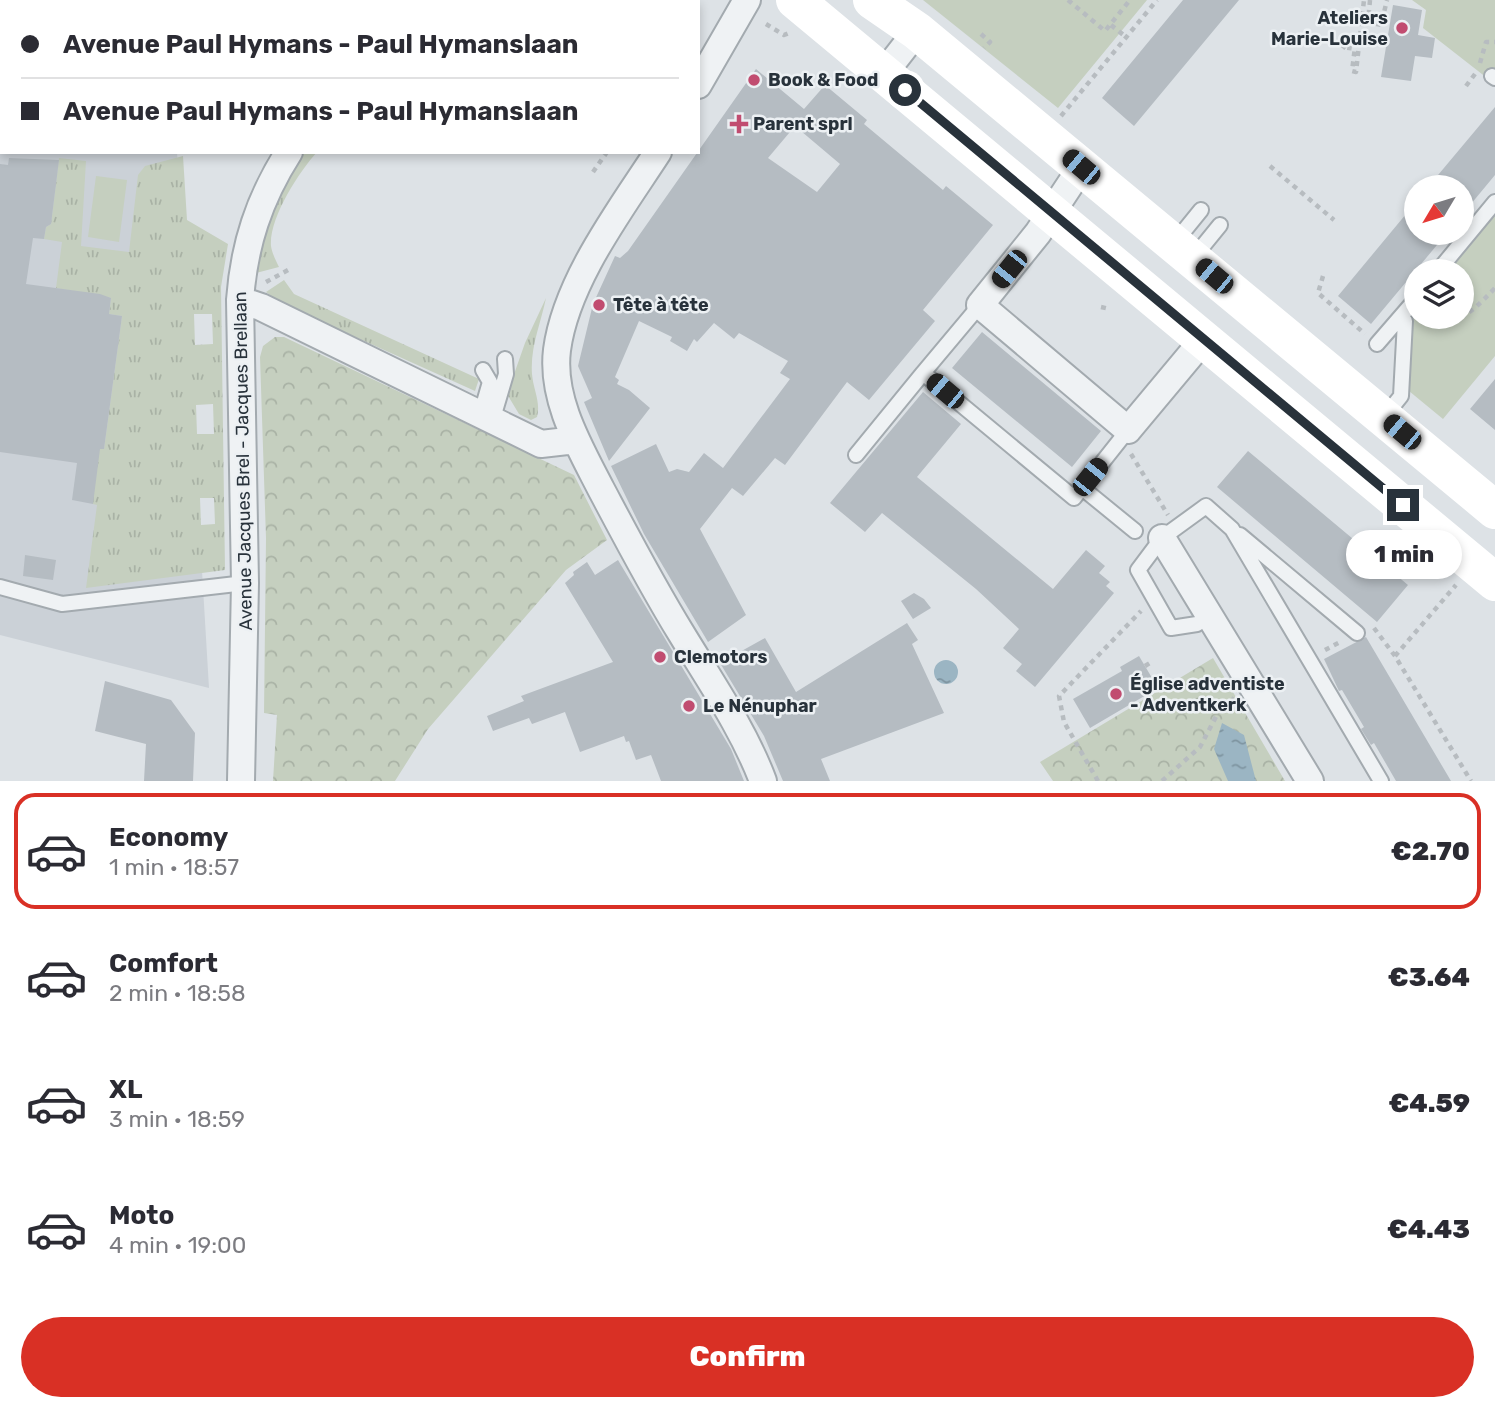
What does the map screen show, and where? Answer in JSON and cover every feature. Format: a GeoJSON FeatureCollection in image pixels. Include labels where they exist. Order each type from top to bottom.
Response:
{"type":"FeatureCollection","features":[{"type":"Feature","properties":{"kind":"main road"},"geometry":{"type":"LineString","coordinates":[[880,2],[1495,510]]}},
{"type":"Feature","properties":{"kind":"main road"},"geometry":{"type":"LineString","coordinates":[[784,19],[885,72],[1495,582]]}},
{"type":"Feature","properties":{"kind":"street"},"geometry":{"type":"LineString","coordinates":[[700,79],[707,57],[747,0]]}},
{"type":"Feature","properties":{"kind":"street"},"geometry":{"type":"LineString","coordinates":[[885,72],[917,30]]}},
{"type":"Feature","properties":{"kind":"street","name":"Avenue Jacques Brel - Jacques Brellaan"},"geometry":{"type":"LineString","coordinates":[[241,781],[245,583],[240,300],[243,265],[255,216],[271,180],[288,154]]}},
{"type":"Feature","properties":{"kind":"street"},"geometry":{"type":"LineString","coordinates":[[657,154],[600,242],[568,309],[557,349],[557,386],[576,440],[650,583],[751,749],[763,781]]}},
{"type":"Feature","properties":{"kind":"street"},"geometry":{"type":"LineString","coordinates":[[1081,167],[1038,233],[980,305],[1128,430],[1204,339]]}},
{"type":"Feature","properties":{"kind":"street"},"geometry":{"type":"LineString","coordinates":[[240,300],[261,307],[541,444],[576,440]]}},
{"type":"Feature","properties":{"kind":"street"},"geometry":{"type":"LineString","coordinates":[[1162,538],[1310,781]]}},
{"type":"Feature","properties":{"kind":"lane"},"geometry":{"type":"LineString","coordinates":[[1448,259],[1495,202]]}},
{"type":"Feature","properties":{"kind":"lane"},"geometry":{"type":"LineString","coordinates":[[1183,251],[1201,210]]}},
{"type":"Feature","properties":{"kind":"lane"},"geometry":{"type":"LineString","coordinates":[[1183,251],[1220,225]]}},
{"type":"Feature","properties":{"kind":"lane"},"geometry":{"type":"LineString","coordinates":[[856,454],[980,305]]}},
{"type":"Feature","properties":{"kind":"lane"},"geometry":{"type":"LineString","coordinates":[[1377,344],[1404,313]]}},
{"type":"Feature","properties":{"kind":"lane"},"geometry":{"type":"LineString","coordinates":[[1384,417],[1401,396],[1405,321],[1401,317]]}},
{"type":"Feature","properties":{"kind":"lane"},"geometry":{"type":"LineString","coordinates":[[487,416],[506,374],[505,359]]}},
{"type":"Feature","properties":{"kind":"lane"},"geometry":{"type":"LineString","coordinates":[[483,370],[489,382],[487,416]]}},
{"type":"Feature","properties":{"kind":"lane"},"geometry":{"type":"LineString","coordinates":[[923,373],[1074,498],[1128,430]]}},
{"type":"Feature","properties":{"kind":"lane"},"geometry":{"type":"LineString","coordinates":[[1082,488],[1135,531]]}},
{"type":"Feature","properties":{"kind":"lane"},"geometry":{"type":"LineString","coordinates":[[1209,617],[1197,624],[1171,628],[1138,570],[1162,538],[1206,506],[1357,633]]}},
{"type":"Feature","properties":{"kind":"lane"},"geometry":{"type":"LineString","coordinates":[[1232,529],[1381,781]]}},
{"type":"Feature","properties":{"kind":"lane"},"geometry":{"type":"LineString","coordinates":[[0,587],[62,604],[245,583]]}},
{"type":"Feature","properties":{"kind":"path"},"geometry":{"type":"LineString","coordinates":[[1068,0],[1105,31],[1130,0]]}},
{"type":"Feature","properties":{"kind":"path"},"geometry":{"type":"LineString","coordinates":[[1059,119],[1157,0]]}},
{"type":"Feature","properties":{"kind":"path"},"geometry":{"type":"LineString","coordinates":[[1342,45],[1349,51],[1351,38],[1356,39],[1352,71],[1356,72],[1364,0]]}},
{"type":"Feature","properties":{"kind":"path"},"geometry":{"type":"LineString","coordinates":[[1370,0],[1368,22],[1381,25],[1387,0]]}},
{"type":"Feature","properties":{"kind":"path"},"geometry":{"type":"LineString","coordinates":[[1111,25],[1126,37]]}},
{"type":"Feature","properties":{"kind":"path"},"geometry":{"type":"LineString","coordinates":[[593,172],[606,154]]}},
{"type":"Feature","properties":{"kind":"path"},"geometry":{"type":"LineString","coordinates":[[1270,166],[1334,220]]}},
{"type":"Feature","properties":{"kind":"path"},"geometry":{"type":"LineString","coordinates":[[262,284],[290,269]]}},
{"type":"Feature","properties":{"kind":"path"},"geometry":{"type":"LineString","coordinates":[[1323,276],[1318,293],[1377,344]]}},
{"type":"Feature","properties":{"kind":"path"},"geometry":{"type":"LineString","coordinates":[[1474,310],[1495,288]]}},
{"type":"Feature","properties":{"kind":"path"},"geometry":{"type":"LineString","coordinates":[[1101,307],[1110,309],[1107,301]]}},
{"type":"Feature","properties":{"kind":"path"},"geometry":{"type":"LineString","coordinates":[[1128,430],[1130,452],[1170,519],[1162,538]]}},
{"type":"Feature","properties":{"kind":"path"},"geometry":{"type":"LineString","coordinates":[[1448,594],[1395,656],[1471,781]]}},
{"type":"Feature","properties":{"kind":"path"},"geometry":{"type":"LineString","coordinates":[[1098,781],[1064,722],[1059,696],[1154,598]]}},
{"type":"Feature","properties":{"kind":"path"},"geometry":{"type":"LineString","coordinates":[[1145,666],[1153,661]]}},
{"type":"Feature","properties":{"kind":"path"},"geometry":{"type":"LineString","coordinates":[[1163,781],[1200,747],[1219,711],[1239,693],[1252,687]]}},
{"type":"Feature","properties":{"kind":"shaded area"},"geometry":{"type":"Polygon","coordinates":[[[0,154],[177,154],[209,688],[0,635],[0,154]]]}},
{"type":"Feature","properties":{"kind":"green space"},"geometry":{"type":"Polygon","coordinates":[[[923,0],[1147,0],[1058,108],[923,0]]]}},
{"type":"Feature","properties":{"kind":"green space"},"geometry":{"type":"Polygon","coordinates":[[[1412,0],[1495,0],[1495,69],[1487,78],[1423,28],[1426,10],[1412,0]]]}},
{"type":"Feature","properties":{"kind":"green space"},"geometry":{"type":"Polygon","coordinates":[[[302,154],[315,154],[294,183],[275,222],[271,246],[279,267],[256,273],[263,230],[302,154]]]}},
{"type":"Feature","properties":{"kind":"green space"},"geometry":{"type":"Polygon","coordinates":[[[183,156],[187,220],[228,244],[221,287],[225,570],[86,588],[97,505],[93,504],[91,448],[104,449],[122,316],[109,314],[111,298],[56,288],[62,242],[44,239],[46,227],[51,224],[59,158],[86,161],[81,246],[129,252],[138,175],[145,166],[183,156]],[[194,314],[195,345],[213,344],[212,314],[194,314]],[[213,404],[196,405],[197,434],[214,434],[213,404]],[[200,498],[201,525],[215,524],[214,498],[200,498]]]}},
{"type":"Feature","properties":{"kind":"green space"},"geometry":{"type":"Polygon","coordinates":[[[96,176],[127,180],[119,242],[88,237],[96,176]]]}},
{"type":"Feature","properties":{"kind":"green space"},"geometry":{"type":"Polygon","coordinates":[[[1495,215],[1495,356],[1443,419],[1409,391],[1413,329],[1474,329],[1474,259],[1459,259],[1470,245],[1474,245],[1474,241],[1495,215]]]}},
{"type":"Feature","properties":{"kind":"green space"},"geometry":{"type":"Polygon","coordinates":[[[284,280],[294,294],[479,379],[475,391],[280,303],[266,292],[284,280]]]}},
{"type":"Feature","properties":{"kind":"green space"},"geometry":{"type":"Polygon","coordinates":[[[546,298],[533,354],[532,374],[538,411],[537,417],[531,420],[519,414],[507,394],[525,343],[546,298]]]}},
{"type":"Feature","properties":{"kind":"green space"},"geometry":{"type":"Polygon","coordinates":[[[275,337],[284,337],[574,475],[607,540],[566,570],[428,729],[395,781],[273,781],[277,715],[264,713],[266,538],[260,357],[263,346],[275,337]]]}},
{"type":"Feature","properties":{"kind":"green space"},"geometry":{"type":"Polygon","coordinates":[[[1213,658],[1285,781],[1053,781],[1040,762],[1213,658]]]}},
{"type":"Feature","properties":{"kind":"water"},"geometry":{"type":"Polygon","coordinates":[[[946,660],[955,663],[958,672],[955,681],[946,684],[937,681],[934,672],[937,663],[946,660]]]}},
{"type":"Feature","properties":{"kind":"water"},"geometry":{"type":"Polygon","coordinates":[[[1222,723],[1244,735],[1256,781],[1228,781],[1214,749],[1222,723]]]}},
{"type":"Feature","properties":{"kind":"building"},"geometry":{"type":"Polygon","coordinates":[[[1183,0],[1239,0],[1134,126],[1102,98],[1183,0]]]}},
{"type":"Feature","properties":{"kind":"building"},"geometry":{"type":"Polygon","coordinates":[[[1393,5],[1422,10],[1418,35],[1435,38],[1432,58],[1415,56],[1411,81],[1381,77],[1393,5]]]}},
{"type":"Feature","properties":{"kind":"building"},"geometry":{"type":"Polygon","coordinates":[[[756,69],[804,109],[825,85],[867,120],[864,124],[943,190],[946,186],[993,225],[923,310],[935,321],[869,400],[847,382],[785,465],[775,458],[743,496],[732,488],[700,529],[746,615],[708,642],[644,534],[611,466],[656,444],[669,472],[677,469],[689,472],[704,453],[723,468],[790,379],[780,373],[788,361],[739,333],[734,339],[714,323],[697,342],[694,339],[687,351],[670,341],[672,337],[639,321],[615,377],[619,380],[617,384],[629,390],[650,408],[609,461],[584,402],[592,398],[578,366],[593,304],[615,256],[620,258],[628,251],[696,154],[700,154],[700,149],[756,69]],[[795,126],[768,158],[817,192],[840,164],[795,126]]]}},
{"type":"Feature","properties":{"kind":"building"},"geometry":{"type":"Polygon","coordinates":[[[1495,107],[1495,175],[1474,200],[1474,175],[1438,175],[1495,107]]]}},
{"type":"Feature","properties":{"kind":"building"},"geometry":{"type":"Polygon","coordinates":[[[9,158],[59,160],[51,224],[46,227],[44,239],[33,238],[26,284],[100,294],[111,298],[109,314],[122,316],[104,449],[100,449],[93,504],[72,500],[77,463],[0,452],[0,164],[8,165],[9,158]]]}},
{"type":"Feature","properties":{"kind":"building"},"geometry":{"type":"Polygon","coordinates":[[[1404,216],[1404,245],[1437,245],[1425,259],[1404,259],[1404,284],[1371,324],[1338,296],[1404,216]]]}},
{"type":"Feature","properties":{"kind":"building"},"geometry":{"type":"Polygon","coordinates":[[[982,332],[1101,431],[1072,467],[952,368],[982,332]]]}},
{"type":"Feature","properties":{"kind":"building"},"geometry":{"type":"Polygon","coordinates":[[[1495,379],[1495,430],[1470,409],[1495,379]]]}},
{"type":"Feature","properties":{"kind":"building"},"geometry":{"type":"Polygon","coordinates":[[[923,392],[961,424],[917,477],[1053,589],[1086,550],[1105,566],[1099,573],[1110,582],[1106,586],[1114,593],[1035,687],[1016,671],[1022,664],[1003,648],[1019,629],[976,589],[882,513],[865,532],[830,503],[923,392]]]}},
{"type":"Feature","properties":{"kind":"building"},"geometry":{"type":"Polygon","coordinates":[[[1248,451],[1408,585],[1377,622],[1217,487],[1248,451]]]}},
{"type":"Feature","properties":{"kind":"building"},"geometry":{"type":"Polygon","coordinates":[[[25,555],[56,560],[53,580],[23,576],[25,555]]]}},
{"type":"Feature","properties":{"kind":"building"},"geometry":{"type":"Polygon","coordinates":[[[618,560],[731,749],[744,781],[661,781],[651,755],[636,760],[629,741],[626,742],[624,736],[580,752],[565,712],[532,724],[529,718],[493,731],[487,716],[524,701],[521,696],[613,662],[565,583],[574,575],[573,572],[587,562],[595,575],[618,560]]]}},
{"type":"Feature","properties":{"kind":"building"},"geometry":{"type":"Polygon","coordinates":[[[914,593],[924,599],[931,608],[913,619],[901,601],[914,593]]]}},
{"type":"Feature","properties":{"kind":"building"},"geometry":{"type":"Polygon","coordinates":[[[907,623],[918,640],[912,644],[944,713],[821,759],[830,781],[783,781],[764,736],[720,663],[765,638],[796,692],[907,623]]]}},
{"type":"Feature","properties":{"kind":"building"},"geometry":{"type":"Polygon","coordinates":[[[1366,637],[1451,781],[1396,781],[1374,743],[1371,745],[1361,729],[1364,727],[1342,690],[1339,691],[1324,659],[1366,637]]]}},
{"type":"Feature","properties":{"kind":"building","name":"Église adventiste - Adventkerk"},"geometry":{"type":"Polygon","coordinates":[[[1139,656],[1158,688],[1090,728],[1073,699],[1122,671],[1120,667],[1139,656]]]}},
{"type":"Feature","properties":{"kind":"building"},"geometry":{"type":"Polygon","coordinates":[[[105,681],[171,700],[195,733],[193,781],[144,781],[146,744],[95,731],[105,681]]]}},
{"type":"Feature","properties":{"kind":"place","name":"Ateliers Marie-Louise"},"geometry":{"type":"Point","coordinates":[1402,28]}},
{"type":"Feature","properties":{"kind":"place","name":"Book & Food"},"geometry":{"type":"Point","coordinates":[754,80]}},
{"type":"Feature","properties":{"kind":"place","name":"Parent sprl"},"geometry":{"type":"Point","coordinates":[739,124]}},
{"type":"Feature","properties":{"kind":"place","name":"Tête à tête"},"geometry":{"type":"Point","coordinates":[599,305]}},
{"type":"Feature","properties":{"kind":"place","name":"Clemotors"},"geometry":{"type":"Point","coordinates":[660,657]}},
{"type":"Feature","properties":{"kind":"place","name":"Église adventiste - Adventkerk"},"geometry":{"type":"Point","coordinates":[1116,694]}},
{"type":"Feature","properties":{"kind":"place","name":"Le Nénuphar"},"geometry":{"type":"Point","coordinates":[689,706]}},
{"type":"Feature","properties":{"kind":"route"},"geometry":{"type":"LineString","coordinates":[[905,90],[1403,505]]}}]}
